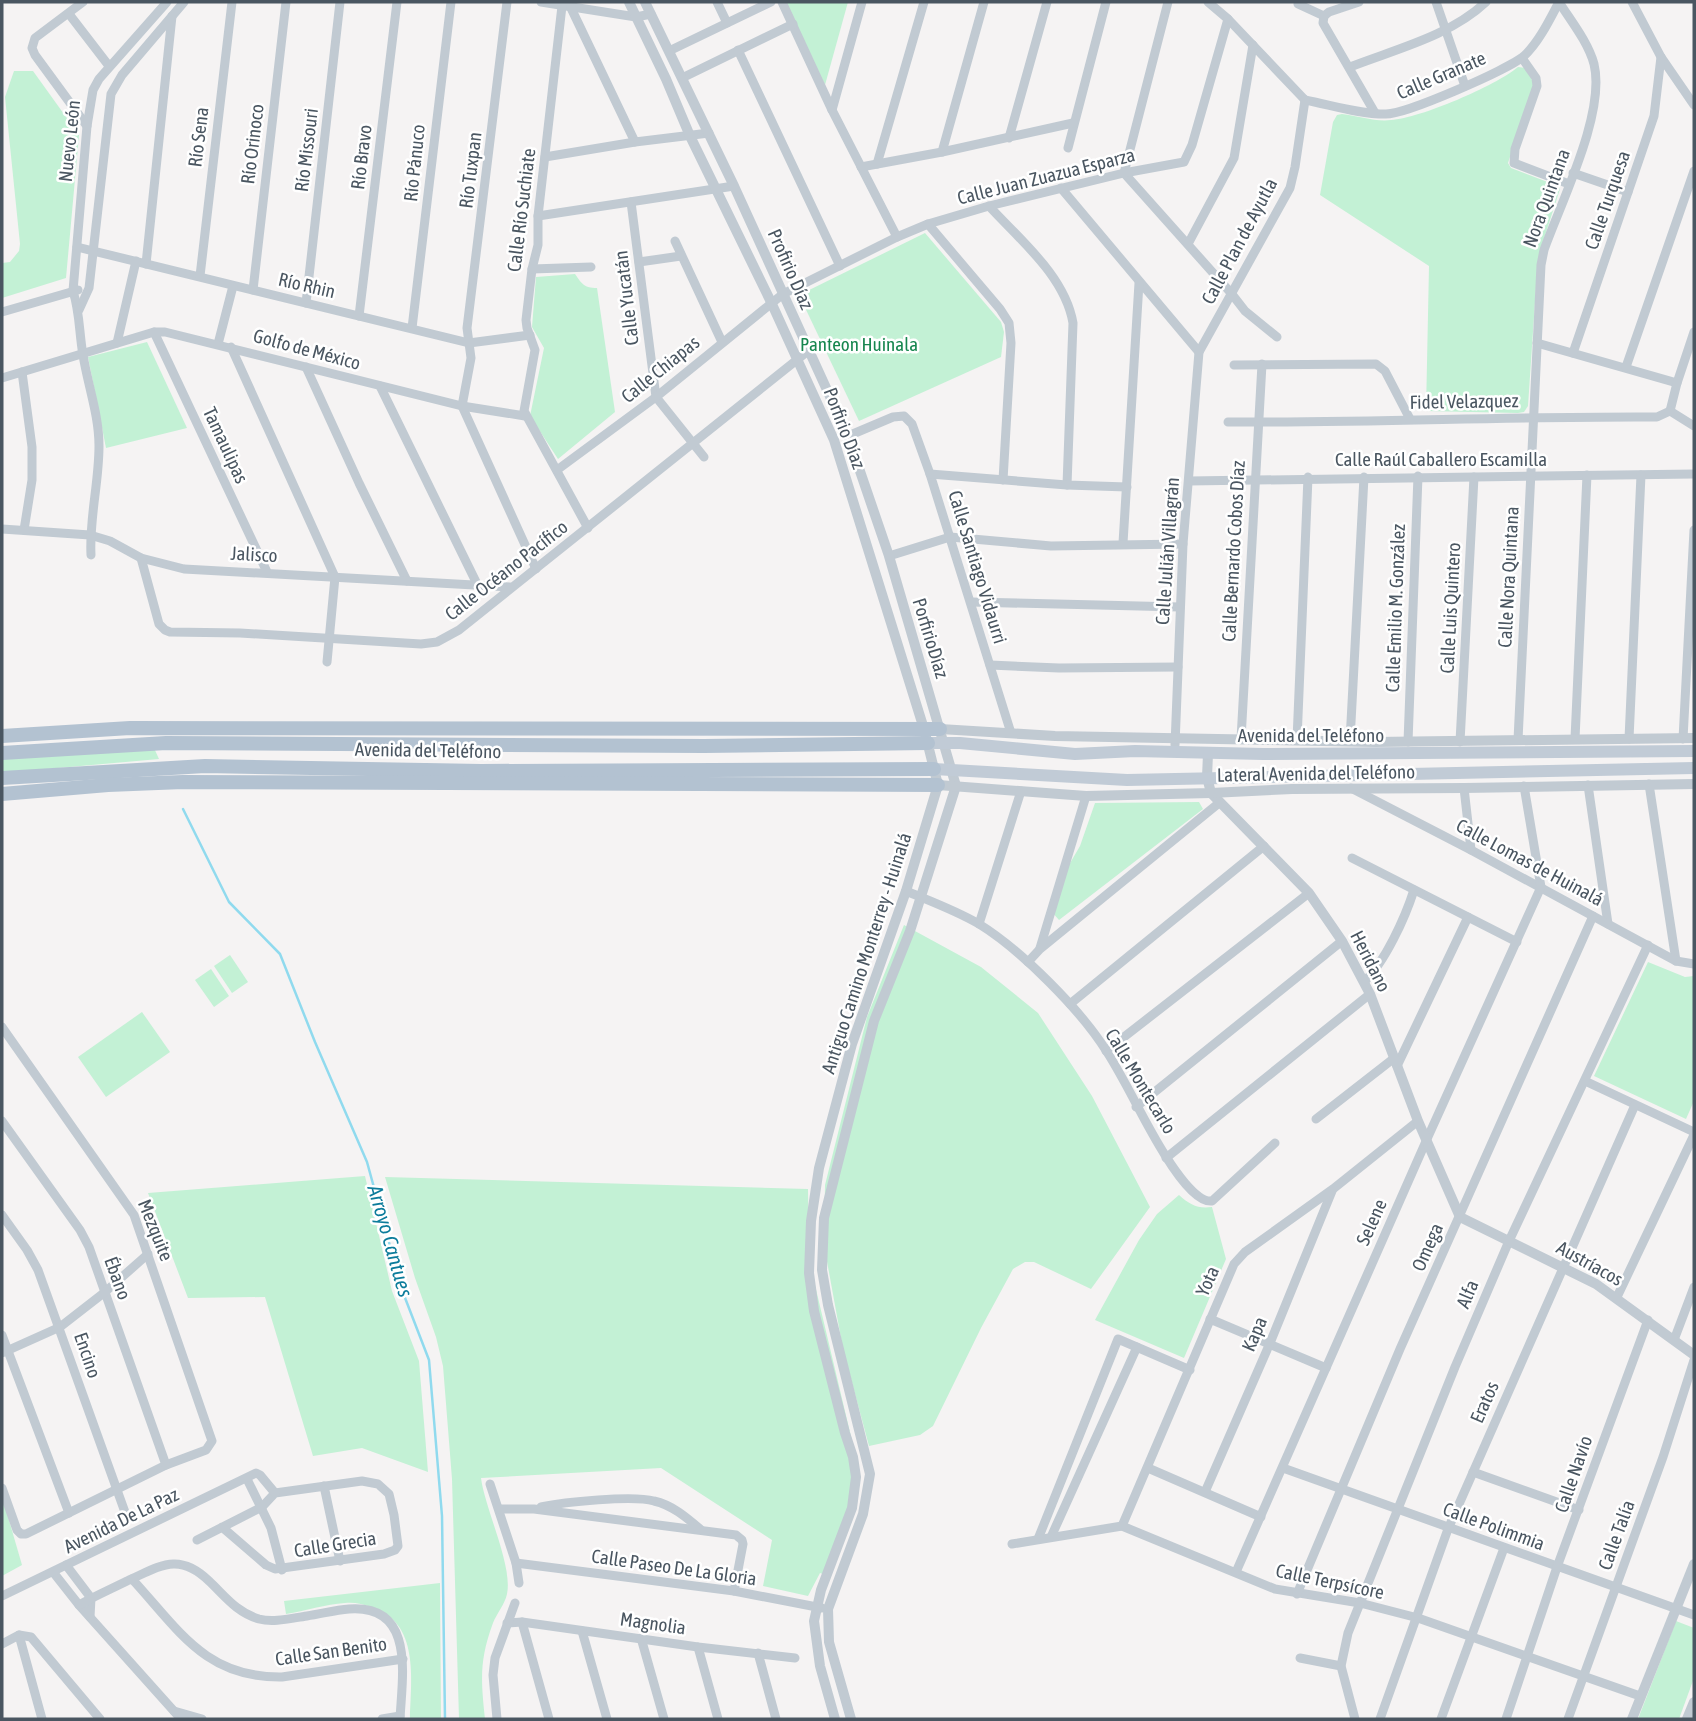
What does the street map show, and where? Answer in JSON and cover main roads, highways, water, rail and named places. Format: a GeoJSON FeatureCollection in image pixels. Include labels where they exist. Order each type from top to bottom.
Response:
{"type":"FeatureCollection","features":[{"type":"Feature","properties":{"kind":"main road"},"geometry":{"type":"LineString","coordinates":[[190,744],[191,728]]}},
{"type":"Feature","properties":{"kind":"main road"},"geometry":{"type":"LineString","coordinates":[[926,736],[669,746],[278,742],[190,744],[165,735],[65,731],[7,736],[9,752],[165,735],[191,728],[669,730],[942,736]]}},
{"type":"Feature","properties":{"kind":"main road"},"geometry":{"type":"LineString","coordinates":[[669,730],[669,746]]}},
{"type":"Feature","properties":{"kind":"main road"},"geometry":{"type":"LineString","coordinates":[[165,735],[167,766]]}},
{"type":"Feature","properties":{"kind":"main road","name":"Avenida del Teléfono"},"geometry":{"type":"LineString","coordinates":[[942,736],[1053,753],[1208,754],[1374,748],[1658,745],[1694,751]]}},
{"type":"Feature","properties":{"kind":"main road"},"geometry":{"type":"LineString","coordinates":[[278,742],[285,783]]}},
{"type":"Feature","properties":{"kind":"main road","name":"Avenida del Teléfono"},"geometry":{"type":"LineString","coordinates":[[2,778],[167,766],[481,771],[953,769],[1081,779],[1690,769]]}},
{"type":"Feature","properties":{"kind":"main road"},"geometry":{"type":"LineString","coordinates":[[737,785],[738,770]]}},
{"type":"Feature","properties":{"kind":"main road"},"geometry":{"type":"LineString","coordinates":[[2,794],[183,782],[938,785]]}},
{"type":"Feature","properties":{"kind":"waterway","name":"Arroyo Cantues"},"geometry":{"type":"LineString","coordinates":[[183,809],[229,902],[280,954],[367,1162],[402,1290],[429,1360],[442,1516],[445,1719]]}},
{"type":"Feature","properties":{"kind":"park label","name":"Panteon Huinala"},"geometry":{"type":"Point","coordinates":[859,344]}}]}
